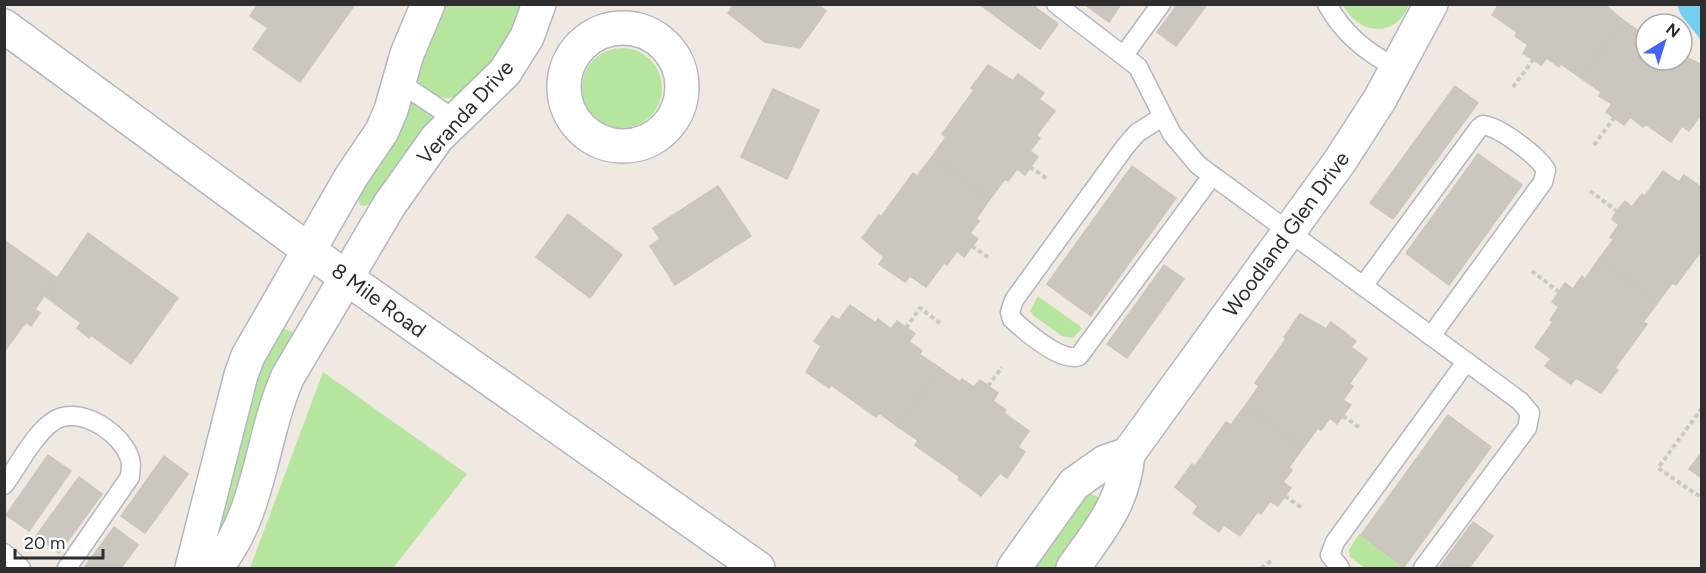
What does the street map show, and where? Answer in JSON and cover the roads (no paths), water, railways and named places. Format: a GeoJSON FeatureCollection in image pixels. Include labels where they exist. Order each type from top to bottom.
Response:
{"type":"FeatureCollection","features":[{"type":"Feature","properties":{"kind":"street"},"geometry":{"type":"LineString","coordinates":[[192,568],[241,375],[248,356],[351,177],[382,131],[428,4]]}},
{"type":"Feature","properties":{"kind":"street","name":"Veranda Drive"},"geometry":{"type":"LineString","coordinates":[[215,568],[229,552],[243,524],[258,479],[280,394],[288,376],[348,279],[390,204],[437,138],[505,72],[528,37],[539,4]]}},
{"type":"Feature","properties":{"kind":"street","name":"Woodland Glen Drive"},"geometry":{"type":"LineString","coordinates":[[1073,568],[1120,496],[1126,478],[1128,454],[1346,151],[1397,68],[1431,4]]}},
{"type":"Feature","properties":{"kind":"street","name":"8 Mile Road"},"geometry":{"type":"LineString","coordinates":[[4,26],[309,251],[758,568]]}},
{"type":"Feature","properties":{"kind":"street"},"geometry":{"type":"LineString","coordinates":[[528,37],[571,59]]}},
{"type":"Feature","properties":{"kind":"street"},"geometry":{"type":"LineString","coordinates":[[1014,568],[1074,484],[1105,462],[1128,454]]}},
{"type":"Feature","properties":{"kind":"lane"},"geometry":{"type":"LineString","coordinates":[[1056,4],[1124,55],[1143,74],[1162,117],[1183,150],[1212,176],[1520,401],[1530,413],[1530,421],[1423,568]]}},
{"type":"Feature","properties":{"kind":"lane"},"geometry":{"type":"LineString","coordinates":[[1124,55],[1161,4]]}},
{"type":"Feature","properties":{"kind":"lane"},"geometry":{"type":"LineString","coordinates":[[1327,4],[1338,24],[1352,39],[1397,68]]}},
{"type":"Feature","properties":{"kind":"lane"},"geometry":{"type":"LineString","coordinates":[[398,86],[420,95],[456,120]]}},
{"type":"Feature","properties":{"kind":"lane"},"geometry":{"type":"LineString","coordinates":[[1162,117],[1137,134],[1125,147],[1014,300],[1010,312],[1012,318],[1058,354],[1073,358],[1079,356],[1212,176]]}},
{"type":"Feature","properties":{"kind":"lane"},"geometry":{"type":"LineString","coordinates":[[1363,286],[1479,128],[1484,125],[1494,128],[1537,158],[1546,170],[1543,182],[1431,336]]}},
{"type":"Feature","properties":{"kind":"lane"},"geometry":{"type":"LineString","coordinates":[[1340,568],[1330,555],[1335,542],[1466,362]]}},
{"type":"Feature","properties":{"kind":"lane"},"geometry":{"type":"LineString","coordinates":[[4,485],[52,422],[68,414],[87,418],[122,444],[131,460],[130,477],[67,568]]}},
{"type":"Feature","properties":{"kind":"lane"},"geometry":{"type":"LineString","coordinates":[[4,553],[21,568]]}},
{"type":"Feature","properties":{"kind":"water"},"geometry":{"type":"Polygon","coordinates":[[[1677,5],[1701,5],[1701,40],[1694,31],[1694,12],[1680,12],[1677,5]]]}}]}
